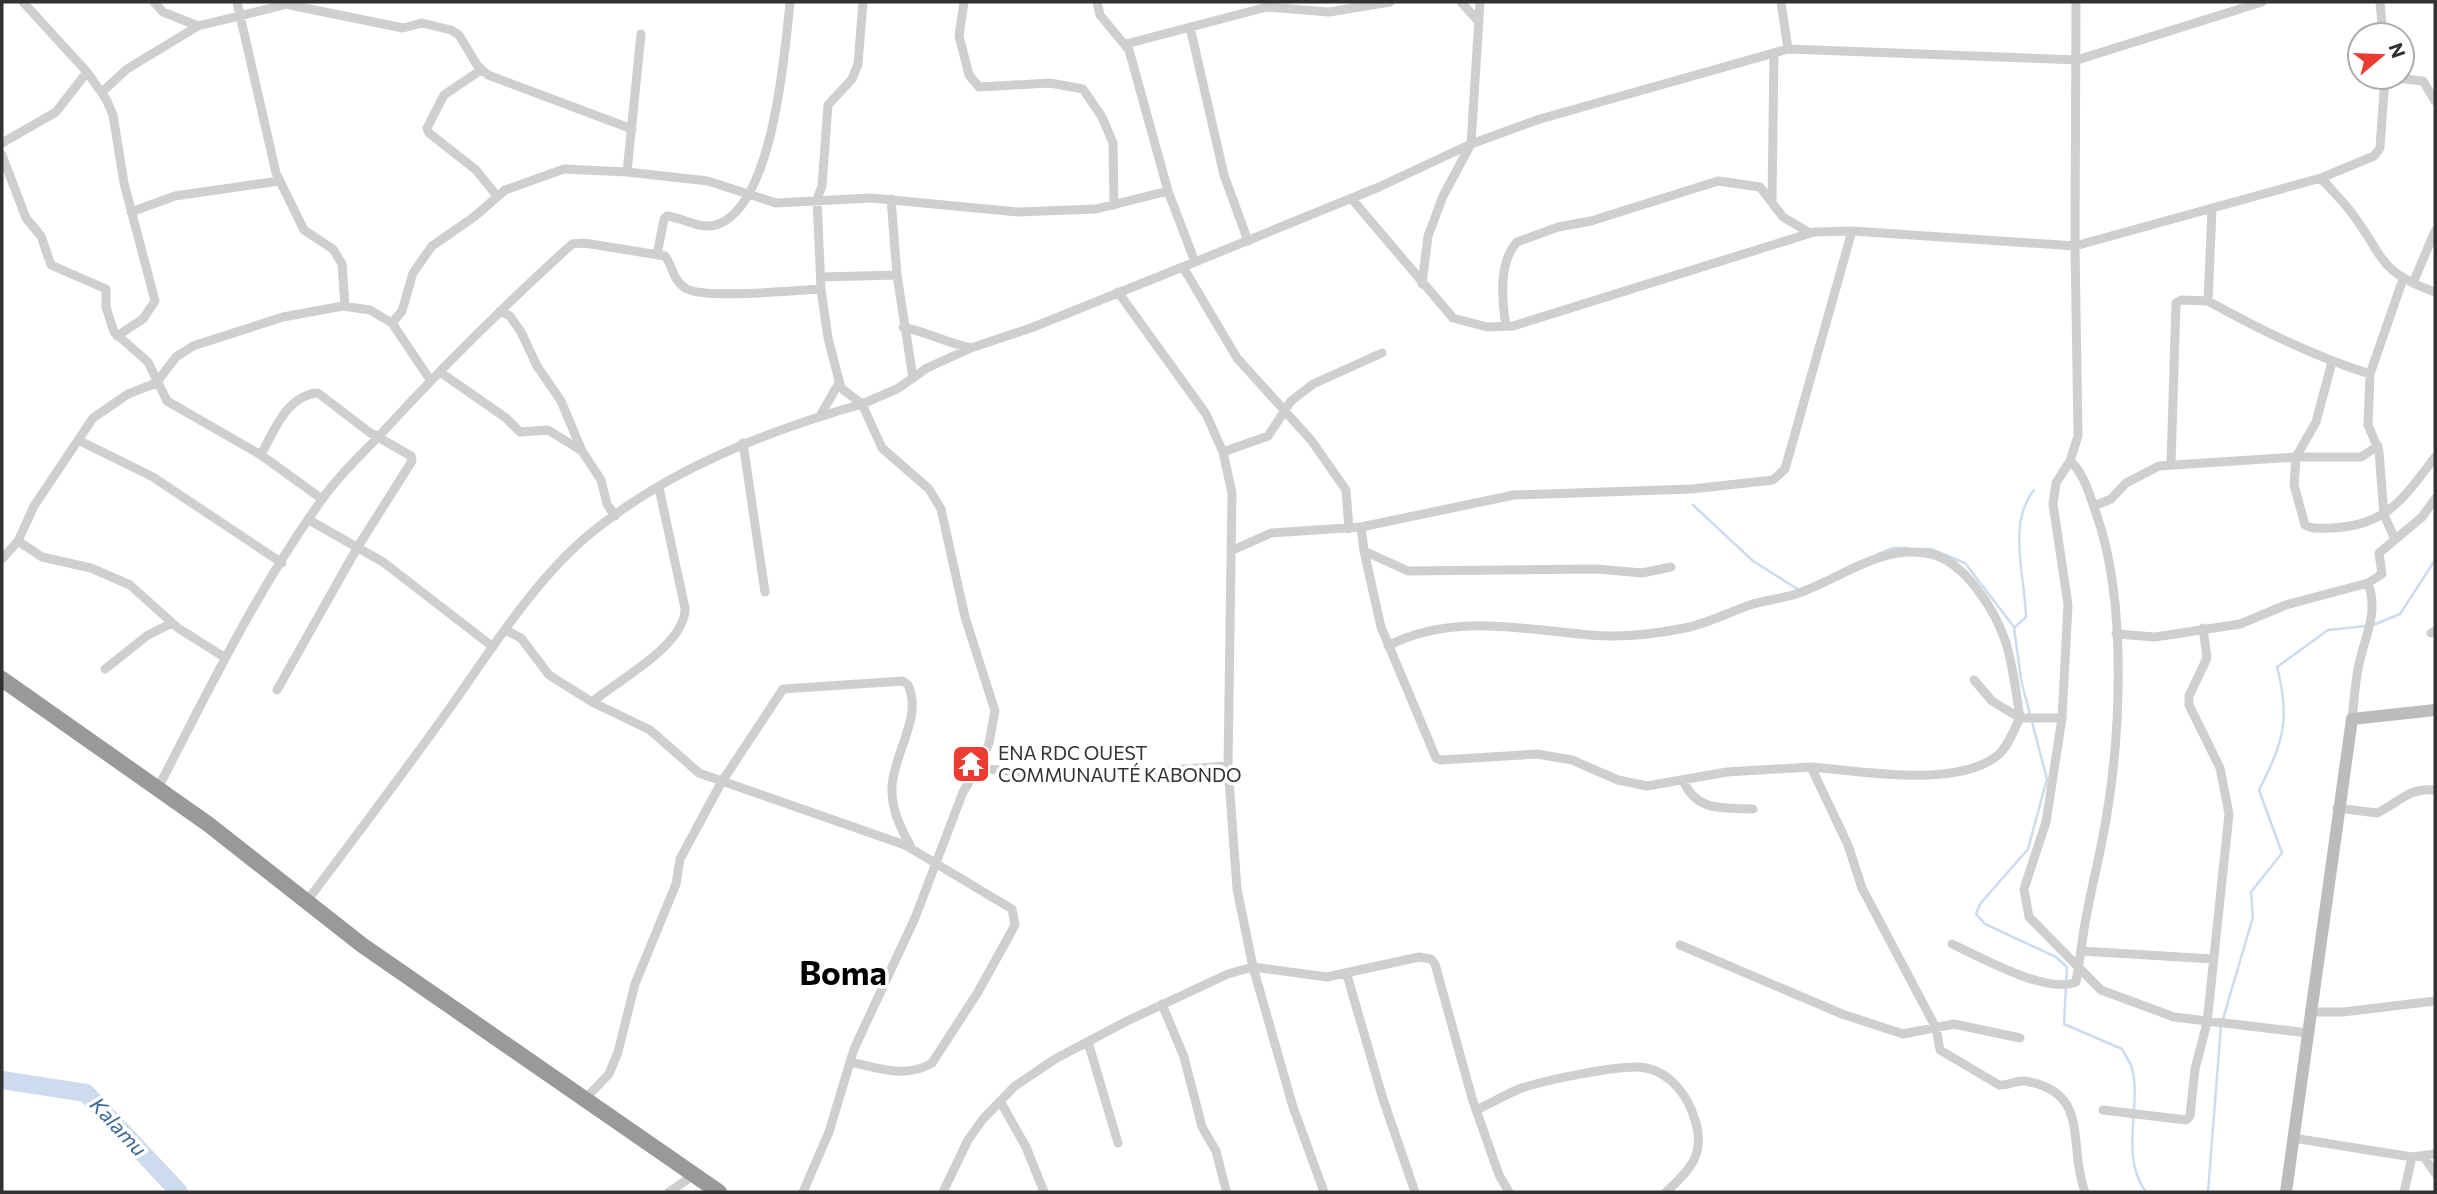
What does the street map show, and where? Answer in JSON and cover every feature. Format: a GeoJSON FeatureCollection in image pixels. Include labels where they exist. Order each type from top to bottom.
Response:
{"type":"FeatureCollection","features":[{"type":"Feature","properties":{"kind":"highway"},"geometry":{"type":"LineString","coordinates":[[2,679],[158,788],[362,945],[719,1192]]}},
{"type":"Feature","properties":{"kind":"street"},"geometry":{"type":"LineString","coordinates":[[23,2],[87,72],[102,92],[113,115],[131,212],[155,301],[143,319],[117,336]]}},
{"type":"Feature","properties":{"kind":"street"},"geometry":{"type":"LineString","coordinates":[[154,2],[163,12],[198,26]]}},
{"type":"Feature","properties":{"kind":"street"},"geometry":{"type":"LineString","coordinates":[[237,2],[279,181],[304,230],[333,249],[342,264],[345,306]]}},
{"type":"Feature","properties":{"kind":"street"},"geometry":{"type":"LineString","coordinates":[[332,2],[340,13]]}},
{"type":"Feature","properties":{"kind":"street"},"geometry":{"type":"LineString","coordinates":[[657,255],[664,219],[667,216],[696,225],[718,225],[733,214],[750,195],[773,125],[782,82],[790,2]]}},
{"type":"Feature","properties":{"kind":"street"},"geometry":{"type":"LineString","coordinates":[[803,1192],[830,1132],[862,1028],[915,918],[963,792],[989,743],[995,711],[965,617],[941,509],[929,489],[882,449],[862,404],[846,394],[839,383],[828,338],[821,289],[817,199],[822,186],[828,105],[852,79],[858,64],[863,2]]}},
{"type":"Feature","properties":{"kind":"street"},"geometry":{"type":"LineString","coordinates":[[964,2],[959,36],[969,75],[979,87],[1050,83],[1079,87],[1086,92],[1102,117],[1113,143],[1114,205]]}},
{"type":"Feature","properties":{"kind":"street"},"geometry":{"type":"LineString","coordinates":[[1097,2],[1100,15],[1126,44],[1168,191],[1195,262]]}},
{"type":"Feature","properties":{"kind":"street"},"geometry":{"type":"LineString","coordinates":[[1126,44],[1266,7],[1329,12],[1390,2]]}},
{"type":"Feature","properties":{"kind":"street"},"geometry":{"type":"LineString","coordinates":[[1461,2],[1479,22]]}},
{"type":"Feature","properties":{"kind":"street"},"geometry":{"type":"LineString","coordinates":[[1422,284],[1428,236],[1447,188],[1471,144],[1480,2]]}},
{"type":"Feature","properties":{"kind":"street"},"geometry":{"type":"LineString","coordinates":[[1781,2],[1788,49]]}},
{"type":"Feature","properties":{"kind":"street"},"geometry":{"type":"LineString","coordinates":[[2076,2],[2075,246],[2078,436],[2070,461],[2056,484],[2053,504],[2068,605],[2062,718],[2046,822],[2024,889],[2023,900],[2029,918],[2078,970],[2101,990],[2167,1016],[2211,1024],[2308,1033]]}},
{"type":"Feature","properties":{"kind":"street"},"geometry":{"type":"LineString","coordinates":[[307,901],[492,647],[565,555],[615,516],[659,488],[743,443],[862,404],[971,348],[1183,267],[1351,198],[1471,144],[1523,125],[1788,49],[2077,60],[2262,2]]}},
{"type":"Feature","properties":{"kind":"street"},"geometry":{"type":"LineString","coordinates":[[2381,2],[2382,21]]}},
{"type":"Feature","properties":{"kind":"street"},"geometry":{"type":"LineString","coordinates":[[102,92],[127,69],[198,26],[292,3],[403,28],[427,23],[451,30],[459,35],[481,70],[632,129]]}},
{"type":"Feature","properties":{"kind":"street"},"geometry":{"type":"LineString","coordinates":[[1190,27],[1223,175],[1248,240]]}},
{"type":"Feature","properties":{"kind":"street"},"geometry":{"type":"LineString","coordinates":[[627,172],[641,34]]}},
{"type":"Feature","properties":{"kind":"street"},"geometry":{"type":"LineString","coordinates":[[1772,201],[1774,53]]}},
{"type":"Feature","properties":{"kind":"street"},"geometry":{"type":"LineString","coordinates":[[481,70],[444,95],[428,130],[476,170],[497,196]]}},
{"type":"Feature","properties":{"kind":"street"},"geometry":{"type":"LineString","coordinates":[[2,143],[56,112],[87,72]]}},
{"type":"Feature","properties":{"kind":"street"},"geometry":{"type":"LineString","coordinates":[[2416,80],[2423,81],[2435,101]]}},
{"type":"Feature","properties":{"kind":"street"},"geometry":{"type":"LineString","coordinates":[[1351,198],[1422,284],[1457,321],[1487,327],[1519,325],[1810,233],[1852,231],[2075,246],[2212,210],[2365,162],[2380,148],[2384,91]]}},
{"type":"Feature","properties":{"kind":"street"},"geometry":{"type":"LineString","coordinates":[[2,155],[26,218],[39,232],[51,265],[106,289],[107,314],[117,336],[141,353],[156,383],[173,407],[261,455],[322,499]]}},
{"type":"Feature","properties":{"kind":"street"},"geometry":{"type":"LineString","coordinates":[[392,323],[402,312],[412,273],[423,255],[497,196],[519,184],[564,169],[627,172],[708,181],[776,203],[817,199],[891,200],[1018,212],[1074,212],[1168,191]]}},
{"type":"Feature","properties":{"kind":"street"},"geometry":{"type":"LineString","coordinates":[[2321,178],[2350,210],[2379,259],[2403,279],[2435,292]]}},
{"type":"Feature","properties":{"kind":"street"},"geometry":{"type":"LineString","coordinates":[[131,212],[175,196],[279,181]]}},
{"type":"Feature","properties":{"kind":"street"},"geometry":{"type":"LineString","coordinates":[[1506,326],[1503,282],[1510,253],[1517,242],[1558,227],[1591,221],[1718,181],[1757,186],[1783,217],[1810,233]]}},
{"type":"Feature","properties":{"kind":"street"},"geometry":{"type":"LineString","coordinates":[[891,200],[903,327],[913,378]]}},
{"type":"Feature","properties":{"kind":"street"},"geometry":{"type":"LineString","coordinates":[[2208,301],[2212,210]]}},
{"type":"Feature","properties":{"kind":"street"},"geometry":{"type":"LineString","coordinates":[[1233,550],[1285,530],[1349,529],[1514,495],[1692,489],[1773,480],[1785,468],[1852,231]]}},
{"type":"Feature","properties":{"kind":"street"},"geometry":{"type":"LineString","coordinates":[[2413,283],[2435,232]]}},
{"type":"Feature","properties":{"kind":"street"},"geometry":{"type":"LineString","coordinates":[[158,788],[224,657],[322,499],[348,466],[431,380],[500,310],[572,244],[584,243],[667,257],[676,279],[691,290],[734,293],[821,289]]}},
{"type":"Feature","properties":{"kind":"street"},"geometry":{"type":"LineString","coordinates":[[1183,267],[1237,358],[1311,440],[1346,490],[1349,529]]}},
{"type":"Feature","properties":{"kind":"street"},"geometry":{"type":"LineString","coordinates":[[821,277],[897,275]]}},
{"type":"Feature","properties":{"kind":"street"},"geometry":{"type":"LineString","coordinates":[[2395,538],[2384,516],[2378,446],[2368,425],[2371,374],[2403,279]]}},
{"type":"Feature","properties":{"kind":"street"},"geometry":{"type":"LineString","coordinates":[[1118,292],[1206,414],[1223,452],[1233,493],[1228,766],[1237,889],[1253,967],[1293,1107],[1324,1192]]}},
{"type":"Feature","properties":{"kind":"street"},"geometry":{"type":"LineString","coordinates":[[2171,464],[2176,303],[2182,300],[2208,301],[2250,326],[2332,362],[2371,374]]}},
{"type":"Feature","properties":{"kind":"street"},"geometry":{"type":"LineString","coordinates":[[2,559],[18,541],[34,506],[100,411],[156,383],[176,357],[192,346],[283,317],[345,306],[370,310],[392,323],[431,380]]}},
{"type":"Feature","properties":{"kind":"street"},"geometry":{"type":"LineString","coordinates":[[500,310],[510,316],[521,332],[537,366],[561,401],[582,452],[601,480],[607,504],[615,516]]}},
{"type":"Feature","properties":{"kind":"street"},"geometry":{"type":"LineString","coordinates":[[903,327],[929,332],[951,344],[971,348]]}},
{"type":"Feature","properties":{"kind":"street"},"geometry":{"type":"LineString","coordinates":[[1223,452],[1268,436],[1284,410],[1313,384],[1382,354]]}},
{"type":"Feature","properties":{"kind":"street"},"geometry":{"type":"LineString","coordinates":[[2332,362],[2316,422],[2295,457],[2296,499],[2307,527],[2364,525],[2384,516],[2435,457]]}},
{"type":"Feature","properties":{"kind":"street"},"geometry":{"type":"LineString","coordinates":[[440,372],[506,418],[520,432],[548,430],[582,452]]}},
{"type":"Feature","properties":{"kind":"street"},"geometry":{"type":"LineString","coordinates":[[820,416],[839,383]]}},
{"type":"Feature","properties":{"kind":"street"},"geometry":{"type":"LineString","coordinates":[[261,455],[282,416],[313,393],[321,395],[378,437],[411,456],[412,461],[357,548],[276,690]]}},
{"type":"Feature","properties":{"kind":"street"},"geometry":{"type":"LineString","coordinates":[[78,440],[153,477],[282,564]]}},
{"type":"Feature","properties":{"kind":"street"},"geometry":{"type":"LineString","coordinates":[[743,443],[765,592]]}},
{"type":"Feature","properties":{"kind":"street"},"geometry":{"type":"LineString","coordinates":[[2094,506],[2111,499],[2126,483],[2144,472],[2171,464],[2295,457],[2361,457],[2378,446]]}},
{"type":"Feature","properties":{"kind":"street"},"geometry":{"type":"LineString","coordinates":[[1952,944],[1995,964],[2066,986],[2077,981],[2086,910],[2104,833],[2112,764],[2116,634],[2109,555],[2080,472],[2070,461]]}},
{"type":"Feature","properties":{"kind":"street"},"geometry":{"type":"LineString","coordinates":[[592,702],[653,656],[684,624],[685,608],[659,488]]}},
{"type":"Feature","properties":{"kind":"street"},"geometry":{"type":"LineString","coordinates":[[2116,634],[2155,637],[2248,622],[2286,606],[2368,583],[2382,574],[2379,553],[2422,517],[2435,499]]}},
{"type":"Feature","properties":{"kind":"street"},"geometry":{"type":"LineString","coordinates":[[309,520],[383,562],[492,647]]}},
{"type":"Feature","properties":{"kind":"street"},"geometry":{"type":"LineString","coordinates":[[1361,527],[1364,551],[1388,646],[1432,751],[1441,760],[1537,754],[1572,760],[1609,777],[1642,786],[1727,772],[1811,767],[1886,774],[1968,771],[2001,752],[2027,718]]}},
{"type":"Feature","properties":{"kind":"street"},"geometry":{"type":"LineString","coordinates":[[18,541],[42,557],[91,569],[130,585],[172,623],[224,657]]}},
{"type":"Feature","properties":{"kind":"street"},"geometry":{"type":"LineString","coordinates":[[1364,551],[1408,571],[1597,569],[1642,573],[1671,567]]}},
{"type":"Feature","properties":{"kind":"street"},"geometry":{"type":"LineString","coordinates":[[1388,646],[1424,631],[1462,626],[1520,627],[1592,636],[1626,636],[1686,628],[1751,604],[1797,594],[1894,552],[1932,554],[1957,569],[1980,594],[2004,639],[2027,718]]}},
{"type":"Feature","properties":{"kind":"street"},"geometry":{"type":"LineString","coordinates":[[2286,1192],[2358,666],[2370,631],[2373,598],[2368,583]]}},
{"type":"Feature","properties":{"kind":"street"},"geometry":{"type":"LineString","coordinates":[[105,669],[148,635],[172,623]]}},
{"type":"Feature","properties":{"kind":"street"},"geometry":{"type":"LineString","coordinates":[[2103,1110],[2188,1119],[2195,1069],[2211,1024],[2213,959],[2229,814],[2220,768],[2189,705],[2189,696],[2207,658],[2203,628]]}},
{"type":"Feature","properties":{"kind":"street"},"geometry":{"type":"LineString","coordinates":[[506,630],[521,638],[549,675],[592,702],[650,730],[699,773],[721,783],[819,813],[911,848],[1012,909],[1015,925],[978,992],[932,1062],[921,1069],[904,1073],[850,1062]]}},
{"type":"Feature","properties":{"kind":"street"},"geometry":{"type":"LineString","coordinates":[[1974,680],[1992,701],[2027,718],[2062,718]]}},
{"type":"Feature","properties":{"kind":"street"},"geometry":{"type":"LineString","coordinates":[[584,1100],[609,1074],[618,1052],[635,984],[676,884],[680,859],[721,783],[783,689],[855,682],[906,682],[910,689],[912,708],[892,789],[897,821],[911,848]]}},
{"type":"Feature","properties":{"kind":"street"},"geometry":{"type":"LineString","coordinates":[[2352,719],[2435,710]]}},
{"type":"Feature","properties":{"kind":"street"},"geometry":{"type":"LineString","coordinates":[[978,768],[1067,777],[1228,766]]}},
{"type":"Feature","properties":{"kind":"street"},"geometry":{"type":"LineString","coordinates":[[1811,767],[1848,845],[1862,888],[1936,1028],[1943,1055],[1999,1085],[2023,1081],[2052,1087],[2063,1098],[2074,1122],[2078,1173],[2085,1192]]}},
{"type":"Feature","properties":{"kind":"street"},"geometry":{"type":"LineString","coordinates":[[1684,780],[1695,800],[1708,806],[1753,809]]}},
{"type":"Feature","properties":{"kind":"street"},"geometry":{"type":"LineString","coordinates":[[2337,808],[2377,813],[2404,794],[2423,789],[2435,790]]}},
{"type":"Feature","properties":{"kind":"street"},"geometry":{"type":"LineString","coordinates":[[1679,945],[1842,1014],[1903,1034],[1954,1024],[2020,1038]]}},
{"type":"Feature","properties":{"kind":"street"},"geometry":{"type":"LineString","coordinates":[[2081,951],[2213,959]]}},
{"type":"Feature","properties":{"kind":"street"},"geometry":{"type":"LineString","coordinates":[[943,1192],[968,1140],[1000,1101],[1047,1065],[1162,1004],[1228,974],[1253,967],[1326,977],[1347,975],[1419,957],[1431,959],[1476,1111],[1499,1175],[1509,1192]]}},
{"type":"Feature","properties":{"kind":"street"},"geometry":{"type":"LineString","coordinates":[[1347,975],[1383,1099],[1416,1192]]}},
{"type":"Feature","properties":{"kind":"street"},"geometry":{"type":"LineString","coordinates":[[2311,1012],[2343,1012],[2435,1001]]}},
{"type":"Feature","properties":{"kind":"street"},"geometry":{"type":"LineString","coordinates":[[1162,1004],[1184,1057],[1202,1127],[1216,1151],[1226,1190]]}},
{"type":"Feature","properties":{"kind":"street"},"geometry":{"type":"LineString","coordinates":[[1088,1042],[1118,1143]]}},
{"type":"Feature","properties":{"kind":"street"},"geometry":{"type":"LineString","coordinates":[[1476,1111],[1523,1088],[1635,1068],[1659,1073],[1674,1082],[1688,1102],[1700,1134],[1695,1161],[1666,1192]]}},
{"type":"Feature","properties":{"kind":"street"},"geometry":{"type":"LineString","coordinates":[[1000,1101],[1030,1156],[1044,1192]]}},
{"type":"Feature","properties":{"kind":"street"},"geometry":{"type":"LineString","coordinates":[[2293,1138],[2412,1157],[2435,1154]]}},
{"type":"Feature","properties":{"kind":"street"},"geometry":{"type":"LineString","coordinates":[[2404,1192],[2412,1157]]}},
{"type":"Feature","properties":{"kind":"street"},"geometry":{"type":"LineString","coordinates":[[2424,1157],[2435,1173]]}},
{"type":"Feature","properties":{"kind":"street"},"geometry":{"type":"LineString","coordinates":[[669,1192],[694,1175]]}},
{"type":"Feature","properties":{"kind":"waterway"},"geometry":{"type":"LineString","coordinates":[[2015,627],[2026,617],[2019,534],[2026,503],[2034,490]]}},
{"type":"Feature","properties":{"kind":"waterway"},"geometry":{"type":"LineString","coordinates":[[1693,505],[1753,561],[1799,590]]}},
{"type":"Feature","properties":{"kind":"waterway"},"geometry":{"type":"LineString","coordinates":[[1878,554],[1893,548],[1908,548]]}},
{"type":"Feature","properties":{"kind":"waterway"},"geometry":{"type":"LineString","coordinates":[[1922,549],[1931,549],[1965,563],[2014,627],[2021,680],[2047,779],[2028,849],[1980,904],[1976,914],[1985,924],[2056,957],[2067,967],[2064,1024],[2122,1049],[2132,1068],[2134,1082],[2134,1162],[2138,1178],[2146,1192]]}},
{"type":"Feature","properties":{"kind":"waterway"},"geometry":{"type":"LineString","coordinates":[[2373,625],[2400,614],[2435,560]]}},
{"type":"Feature","properties":{"kind":"waterway"},"geometry":{"type":"LineString","coordinates":[[2223,1019],[2253,917],[2251,892],[2282,853],[2259,790],[2279,744],[2284,717],[2277,667],[2328,630],[2366,626]]}},
{"type":"Feature","properties":{"kind":"waterway"},"geometry":{"type":"LineString","coordinates":[[2208,1192],[2221,1025]]}},
{"type":"Feature","properties":{"kind":"waterway","name":"Kalamu"},"geometry":{"type":"LineString","coordinates":[[2,1080],[86,1093],[179,1192]]}},
{"type":"Feature","properties":{"kind":"place","name":"ENA RDC OUEST COMMUNAUTÉ KABONDO"},"geometry":{"type":"Point","coordinates":[971,764]}},
{"type":"Feature","properties":{"kind":"district","name":"Boma"},"geometry":{"type":"Point","coordinates":[843,973]}}]}
